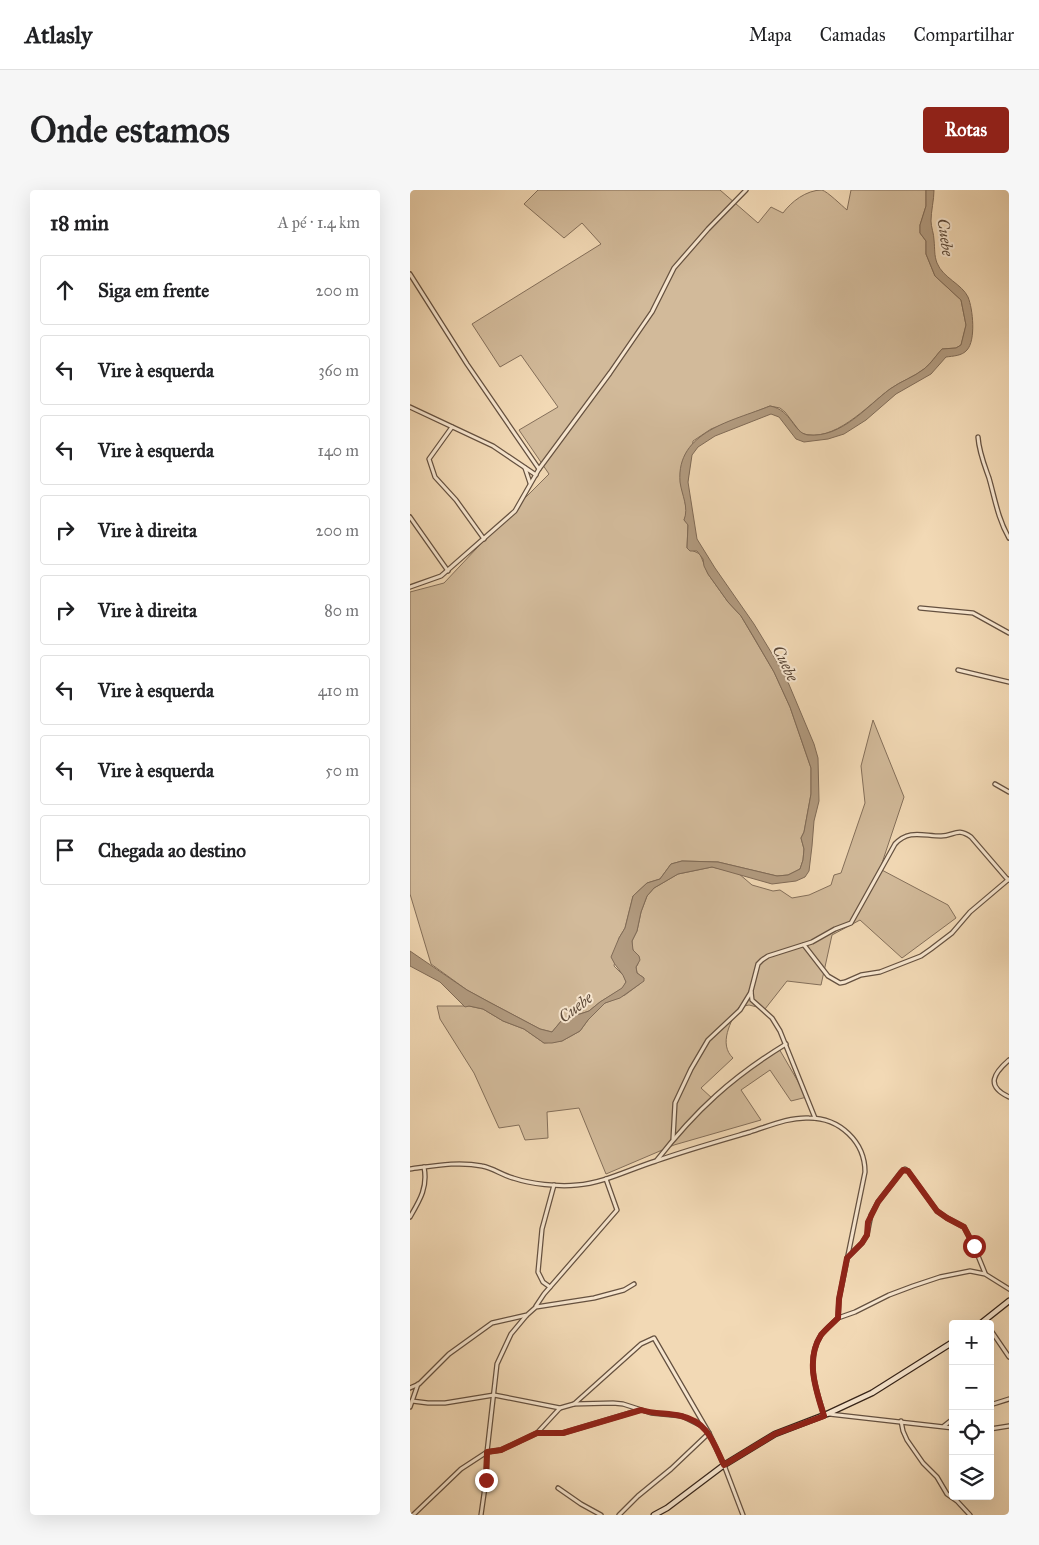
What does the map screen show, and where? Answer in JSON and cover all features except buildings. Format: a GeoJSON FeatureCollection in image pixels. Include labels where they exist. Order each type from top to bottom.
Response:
{"type":"FeatureCollection","features":[{"type":"Feature","properties":{"kind":"street"},"geometry":{"type":"LineString","coordinates":[[410,587],[431,581],[448,571],[515,511],[539,469],[646,321],[674,268],[746,190]]}},
{"type":"Feature","properties":{"kind":"street"},"geometry":{"type":"LineString","coordinates":[[410,274],[412,280],[467,364],[539,469]]}},
{"type":"Feature","properties":{"kind":"street"},"geometry":{"type":"LineString","coordinates":[[410,407],[498,449],[536,475]]}},
{"type":"Feature","properties":{"kind":"street"},"geometry":{"type":"LineString","coordinates":[[452,427],[429,459],[435,477],[456,500],[484,539]]}},
{"type":"Feature","properties":{"kind":"street"},"geometry":{"type":"LineString","coordinates":[[978,437],[979,451],[996,508],[1009,538]]}},
{"type":"Feature","properties":{"kind":"street"},"geometry":{"type":"LineString","coordinates":[[525,468],[530,484]]}},
{"type":"Feature","properties":{"kind":"street"},"geometry":{"type":"LineString","coordinates":[[410,517],[448,571]]}},
{"type":"Feature","properties":{"kind":"street"},"geometry":{"type":"LineString","coordinates":[[920,608],[973,613],[1009,632]]}},
{"type":"Feature","properties":{"kind":"street"},"geometry":{"type":"LineString","coordinates":[[958,670],[1009,682]]}},
{"type":"Feature","properties":{"kind":"street"},"geometry":{"type":"LineString","coordinates":[[995,784],[1009,792]]}},
{"type":"Feature","properties":{"kind":"street"},"geometry":{"type":"LineString","coordinates":[[804,945],[828,976],[840,983],[860,975],[880,972],[921,956],[952,933],[970,912],[1008,880],[971,836],[966,833],[959,832],[942,836],[912,834],[905,836],[895,844],[854,921],[804,945],[768,956],[758,964],[752,1000],[772,1018],[786,1044],[792,1065],[815,1118]]}},
{"type":"Feature","properties":{"kind":"street"},"geometry":{"type":"LineString","coordinates":[[673,1140],[675,1103],[691,1069],[708,1040],[740,1010],[752,991]]}},
{"type":"Feature","properties":{"kind":"street"},"geometry":{"type":"LineString","coordinates":[[656,1160],[696,1114],[724,1088],[746,1069],[786,1044]]}},
{"type":"Feature","properties":{"kind":"street"},"geometry":{"type":"LineString","coordinates":[[1009,1060],[996,1072],[994,1080],[1000,1092],[1009,1097]]}},
{"type":"Feature","properties":{"kind":"street"},"geometry":{"type":"LineString","coordinates":[[410,1169],[451,1164],[481,1165],[513,1179],[554,1185],[579,1185],[606,1179],[656,1160],[781,1122],[800,1118],[815,1118],[830,1122],[850,1134],[856,1141],[864,1162],[865,1172],[839,1299],[838,1318]]}},
{"type":"Feature","properties":{"kind":"street"},"geometry":{"type":"LineString","coordinates":[[410,1217],[425,1188],[424,1167]]}},
{"type":"Feature","properties":{"kind":"street"},"geometry":{"type":"LineString","coordinates":[[847,1258],[867,1235],[868,1222],[878,1202],[905,1169],[937,1211],[964,1227],[985,1274]]}},
{"type":"Feature","properties":{"kind":"street"},"geometry":{"type":"LineString","coordinates":[[481,1515],[495,1376],[500,1354],[511,1334],[526,1315],[536,1307],[550,1287],[617,1210],[606,1179]]}},
{"type":"Feature","properties":{"kind":"street"},"geometry":{"type":"LineString","coordinates":[[550,1287],[543,1282],[538,1272],[542,1229],[554,1185]]}},
{"type":"Feature","properties":{"kind":"street"},"geometry":{"type":"LineString","coordinates":[[826,1415],[813,1378],[814,1356],[822,1333],[838,1318],[890,1295],[940,1277],[970,1271],[985,1274],[1009,1289]]}},
{"type":"Feature","properties":{"kind":"street"},"geometry":{"type":"LineString","coordinates":[[536,1307],[594,1298],[624,1290],[634,1284]]}},
{"type":"Feature","properties":{"kind":"street"},"geometry":{"type":"LineString","coordinates":[[987,1320],[1009,1301]]}},
{"type":"Feature","properties":{"kind":"street"},"geometry":{"type":"LineString","coordinates":[[410,1388],[419,1384],[449,1354],[481,1329],[503,1319],[526,1315]]}},
{"type":"Feature","properties":{"kind":"street"},"geometry":{"type":"LineString","coordinates":[[994,1335],[1009,1357]]}},
{"type":"Feature","properties":{"kind":"street"},"geometry":{"type":"LineString","coordinates":[[574,1404],[641,1344],[654,1338],[709,1433],[724,1465],[743,1515]]}},
{"type":"Feature","properties":{"kind":"street"},"geometry":{"type":"LineString","coordinates":[[654,1515],[667,1508],[724,1465],[775,1434],[826,1415],[872,1393],[949,1345]]}},
{"type":"Feature","properties":{"kind":"street"},"geometry":{"type":"LineString","coordinates":[[410,1407],[419,1384]]}},
{"type":"Feature","properties":{"kind":"street"},"geometry":{"type":"LineString","coordinates":[[412,1401],[445,1403],[494,1395],[560,1408],[574,1404],[613,1403],[623,1404],[651,1413],[682,1416],[704,1426]]}},
{"type":"Feature","properties":{"kind":"street"},"geometry":{"type":"LineString","coordinates":[[994,1404],[1009,1399]]}},
{"type":"Feature","properties":{"kind":"street"},"geometry":{"type":"LineString","coordinates":[[413,1515],[461,1470],[487,1452],[501,1450],[537,1433],[560,1408]]}},
{"type":"Feature","properties":{"kind":"street"},"geometry":{"type":"LineString","coordinates":[[537,1433],[563,1433],[641,1410]]}},
{"type":"Feature","properties":{"kind":"street"},"geometry":{"type":"LineString","coordinates":[[826,1415],[949,1427]]}},
{"type":"Feature","properties":{"kind":"street"},"geometry":{"type":"LineString","coordinates":[[901,1421],[904,1434],[923,1463],[937,1477],[947,1494],[957,1501],[970,1515]]}},
{"type":"Feature","properties":{"kind":"street"},"geometry":{"type":"LineString","coordinates":[[943,1426],[949,1422]]}},
{"type":"Feature","properties":{"kind":"street"},"geometry":{"type":"LineString","coordinates":[[994,1428],[1009,1426]]}},
{"type":"Feature","properties":{"kind":"street"},"geometry":{"type":"LineString","coordinates":[[619,1515],[709,1433]]}},
{"type":"Feature","properties":{"kind":"street"},"geometry":{"type":"LineString","coordinates":[[558,1488],[601,1515]]}},
{"type":"Feature","properties":{"kind":"shaded area"},"geometry":{"type":"Polygon","coordinates":[[[538,190],[720,190],[758,223],[771,207],[783,213],[800,197],[810,192],[825,191],[847,210],[851,190],[926,190],[926,206],[920,225],[920,233],[926,241],[926,254],[935,276],[961,300],[966,325],[961,345],[956,348],[942,349],[924,369],[890,389],[861,413],[837,429],[813,435],[801,433],[785,412],[780,408],[770,406],[711,429],[693,441],[685,502],[687,513],[684,520],[688,524],[687,548],[700,554],[708,574],[728,602],[741,616],[774,672],[790,707],[811,768],[811,794],[804,832],[801,838],[804,849],[803,860],[800,869],[788,875],[777,876],[718,862],[682,861],[671,864],[660,879],[647,883],[633,896],[625,928],[619,938],[614,966],[624,976],[626,982],[623,988],[589,1011],[562,1020],[552,1032],[540,1029],[467,990],[431,964],[410,894],[410,592],[444,583],[549,474],[519,430],[558,407],[521,355],[500,367],[472,324],[601,244],[582,223],[564,238],[524,204],[538,190]]]}},
{"type":"Feature","properties":{"kind":"shaded area"},"geometry":{"type":"Polygon","coordinates":[[[926,190],[934,190],[931,221],[937,263],[944,273],[965,292],[970,302],[973,332],[967,350],[960,355],[946,357],[931,374],[896,394],[866,420],[844,434],[828,439],[804,442],[796,439],[779,417],[771,414],[715,436],[698,447],[692,455],[688,482],[697,539],[754,624],[785,675],[818,758],[819,801],[814,821],[809,871],[805,877],[796,881],[772,884],[712,867],[678,874],[654,888],[647,896],[637,931],[632,941],[633,950],[640,960],[636,967],[637,973],[644,978],[644,981],[620,998],[605,1003],[580,1031],[562,1041],[544,1043],[524,1029],[503,1021],[483,1009],[465,1007],[440,982],[410,966],[410,951],[467,990],[540,1029],[552,1032],[562,1020],[589,1011],[622,988],[626,982],[611,957],[625,928],[633,896],[647,883],[660,879],[671,864],[682,861],[718,862],[777,876],[788,875],[800,869],[804,849],[801,838],[804,832],[811,794],[811,768],[790,707],[774,672],[741,616],[728,602],[708,574],[703,559],[697,551],[690,551],[687,548],[688,525],[684,520],[686,511],[680,482],[681,465],[687,451],[697,439],[710,430],[770,406],[777,408],[788,416],[803,433],[820,435],[832,431],[853,420],[890,389],[924,369],[942,349],[956,348],[961,345],[966,325],[961,300],[935,276],[926,254],[926,241],[920,233],[920,225],[926,206],[926,190]]]}},
{"type":"Feature","properties":{"kind":"shaded area"},"geometry":{"type":"Polygon","coordinates":[[[873,720],[904,797],[880,869],[948,905],[956,918],[902,958],[860,920],[832,935],[821,985],[787,981],[765,1009],[749,1005],[739,1007],[727,1032],[726,1039],[726,1046],[733,1058],[701,1088],[713,1099],[778,1047],[807,1097],[791,1101],[770,1070],[741,1090],[761,1120],[674,1145],[606,1174],[579,1108],[547,1112],[548,1138],[525,1140],[519,1125],[499,1128],[474,1073],[440,1019],[437,1006],[469,1006],[483,1009],[503,1021],[524,1029],[544,1043],[562,1041],[580,1031],[605,1003],[625,995],[641,983],[644,978],[637,973],[636,967],[638,964],[632,947],[632,941],[637,931],[641,912],[647,896],[654,888],[678,874],[712,867],[738,873],[752,885],[773,891],[780,890],[792,898],[809,895],[831,885],[834,875],[841,873],[865,803],[861,766],[873,720]]]}},
{"type":"Feature","properties":{"kind":"route"},"geometry":{"type":"LineString","coordinates":[[486,1480],[487,1452],[501,1450],[537,1433],[563,1433],[641,1410],[651,1413],[682,1416],[704,1426],[724,1465],[775,1434],[824,1416],[813,1378],[814,1356],[819,1339],[822,1333],[838,1318],[839,1299],[847,1258],[867,1235],[868,1222],[878,1202],[905,1169],[937,1211],[964,1227],[974,1246]]}},
{"type":"Feature","properties":{"kind":"water label","name":"Cuebe"},"geometry":{"type":"Point","coordinates":[946,237]}},
{"type":"Feature","properties":{"kind":"water label","name":"Cuebe"},"geometry":{"type":"Point","coordinates":[786,663]}},
{"type":"Feature","properties":{"kind":"water label","name":"Cuebe"},"geometry":{"type":"Point","coordinates":[575,1007]}}]}
